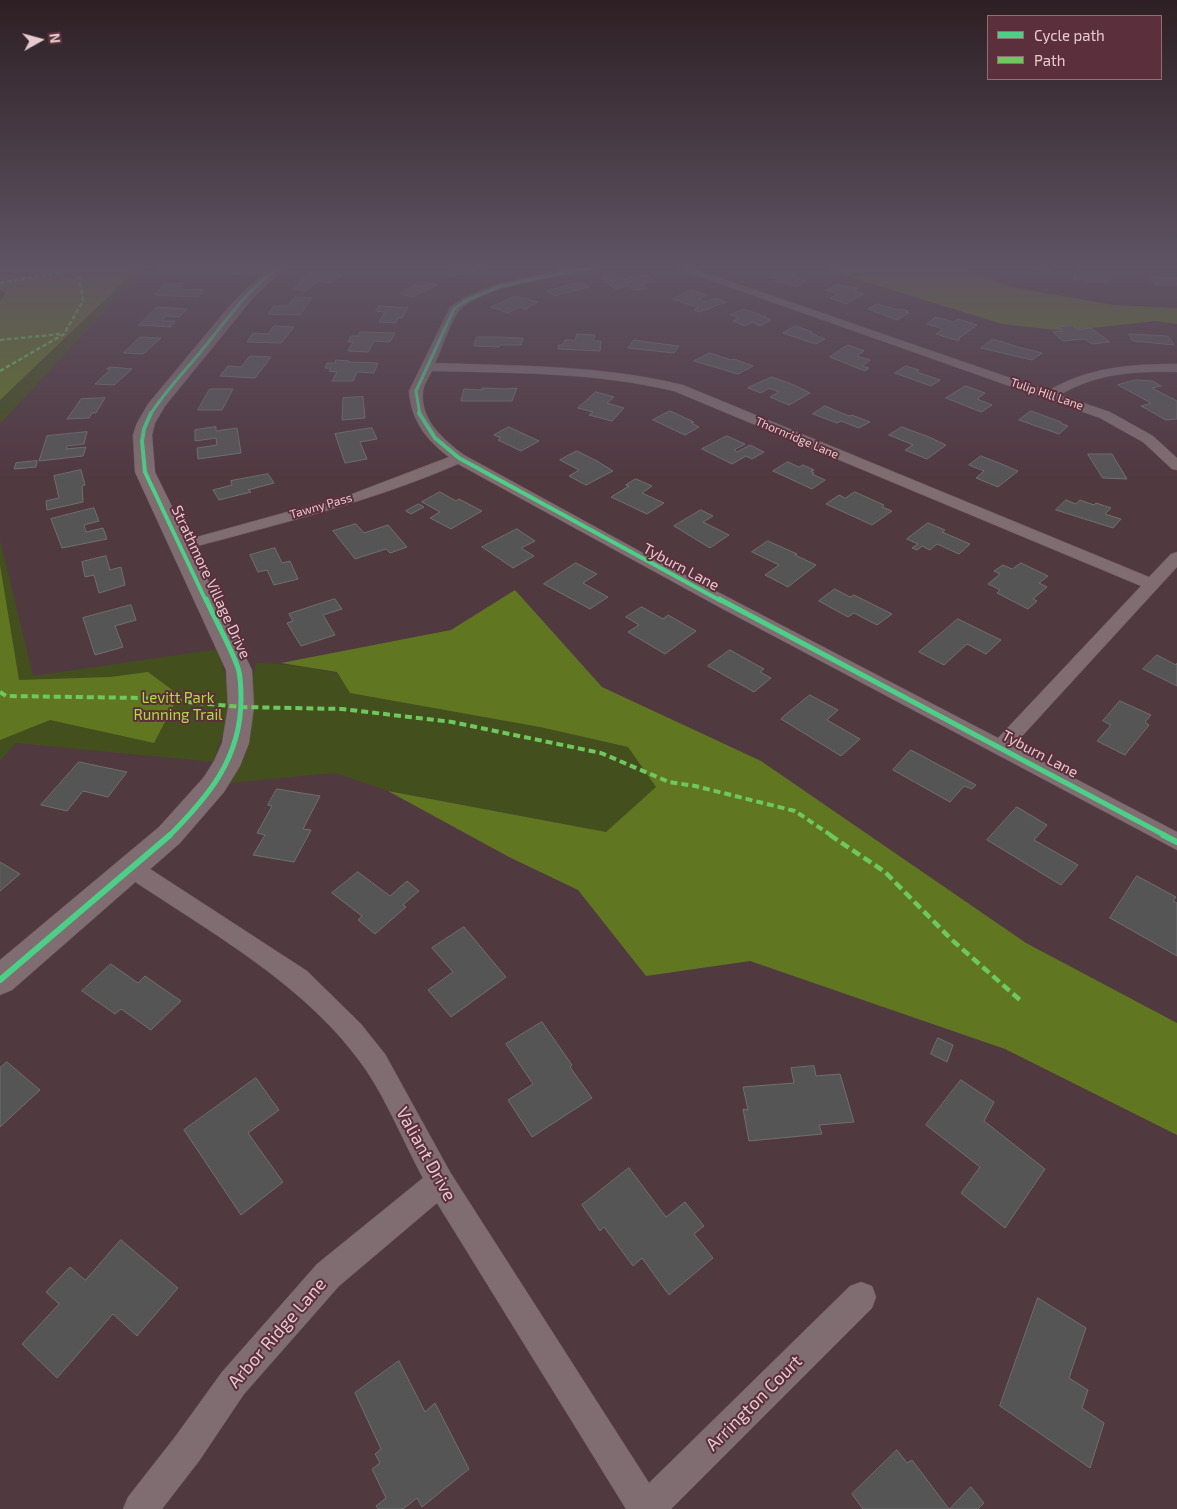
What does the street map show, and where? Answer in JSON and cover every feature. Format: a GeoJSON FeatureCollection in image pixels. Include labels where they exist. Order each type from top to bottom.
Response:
{"type":"FeatureCollection","features":[{"type":"Feature","properties":{"kind":"street","name":"Strathmore Village Drive"},"geometry":{"type":"LineString","coordinates":[[0,980],[133,870],[204,797],[227,765],[238,733],[242,694],[239,670],[145,472],[142,443],[145,425],[156,406],[215,337]]}},
{"type":"Feature","properties":{"kind":"street","name":"Tyburn Lane"},"geometry":{"type":"LineString","coordinates":[[441,337],[416,391],[416,406],[422,421],[433,436],[459,458],[611,544],[1001,747],[1177,842]]}},
{"type":"Feature","properties":{"kind":"street","name":"Tulip Hill Lane"},"geometry":{"type":"LineString","coordinates":[[882,337],[1122,422],[1148,439],[1177,466]]}},
{"type":"Feature","properties":{"kind":"street","name":"Thornridge Lane"},"geometry":{"type":"LineString","coordinates":[[427,366],[590,372],[620,375],[678,388],[1150,584]]}},
{"type":"Feature","properties":{"kind":"street"},"geometry":{"type":"LineString","coordinates":[[1051,396],[1074,381],[1105,372],[1138,368],[1177,368]]}},
{"type":"Feature","properties":{"kind":"street","name":"Tawny Pass"},"geometry":{"type":"LineString","coordinates":[[181,546],[363,495],[404,481],[459,458]]}},
{"type":"Feature","properties":{"kind":"street"},"geometry":{"type":"LineString","coordinates":[[1001,747],[1177,557]]}},
{"type":"Feature","properties":{"kind":"street","name":"Valiant Drive"},"geometry":{"type":"LineString","coordinates":[[133,870],[298,979],[352,1032],[376,1063],[440,1182],[647,1509]]}},
{"type":"Feature","properties":{"kind":"street","name":"Arbor Ridge Lane"},"geometry":{"type":"LineString","coordinates":[[140,1509],[187,1449],[233,1383],[328,1275],[381,1233],[440,1182]]}},
{"type":"Feature","properties":{"kind":"street","name":"Arrington Court"},"geometry":{"type":"LineString","coordinates":[[647,1509],[861,1297]]}},
{"type":"Feature","properties":{"kind":"green space"},"geometry":{"type":"Polygon","coordinates":[[[0,337],[81,337],[0,424],[0,337]]]}},
{"type":"Feature","properties":{"kind":"green space"},"geometry":{"type":"Polygon","coordinates":[[[0,337],[66,337],[0,400],[0,337]]]}},
{"type":"Feature","properties":{"kind":"green space","name":"Levitt Park Running Trail"},"geometry":{"type":"Polygon","coordinates":[[[0,540],[33,676],[218,649],[233,706],[213,762],[16,743],[0,761],[0,540]]]}},
{"type":"Feature","properties":{"kind":"green space"},"geometry":{"type":"Polygon","coordinates":[[[0,565],[19,680],[110,677],[148,672],[179,695],[154,743],[50,720],[0,740],[0,565]]]}},
{"type":"Feature","properties":{"kind":"green space"},"geometry":{"type":"Polygon","coordinates":[[[515,590],[602,687],[761,761],[1026,943],[1177,1023],[1177,1135],[1005,1049],[750,961],[646,976],[578,890],[509,857],[388,791],[606,832],[656,787],[628,747],[540,727],[350,693],[337,672],[281,663],[451,630],[515,590]]]}},
{"type":"Feature","properties":{"kind":"green space"},"geometry":{"type":"Polygon","coordinates":[[[256,663],[301,666],[324,670],[531,724],[628,747],[657,787],[606,832],[388,791],[335,773],[228,783],[256,663]]]}},
{"type":"Feature","properties":{"kind":"building"},"geometry":{"type":"Polygon","coordinates":[[[140,337],[161,338],[143,354],[124,353],[140,337]]]}},
{"type":"Feature","properties":{"kind":"building"},"geometry":{"type":"Polygon","coordinates":[[[250,337],[286,337],[281,343],[247,342],[250,337]]]}},
{"type":"Feature","properties":{"kind":"building"},"geometry":{"type":"Polygon","coordinates":[[[350,337],[393,337],[390,342],[374,341],[368,352],[348,351],[353,342],[348,342],[350,337]]]}},
{"type":"Feature","properties":{"kind":"building"},"geometry":{"type":"Polygon","coordinates":[[[477,337],[523,338],[521,345],[500,345],[499,347],[474,346],[477,337]]]}},
{"type":"Feature","properties":{"kind":"building"},"geometry":{"type":"Polygon","coordinates":[[[576,337],[594,337],[593,341],[601,341],[600,351],[558,349],[559,345],[563,345],[565,340],[575,340],[576,337]]]}},
{"type":"Feature","properties":{"kind":"building"},"geometry":{"type":"Polygon","coordinates":[[[796,337],[825,339],[815,344],[796,337]]]}},
{"type":"Feature","properties":{"kind":"building"},"geometry":{"type":"Polygon","coordinates":[[[947,337],[960,337],[958,341],[947,337]]]}},
{"type":"Feature","properties":{"kind":"building"},"geometry":{"type":"Polygon","coordinates":[[[1059,337],[1104,337],[1110,342],[1092,344],[1084,339],[1063,341],[1059,337]]]}},
{"type":"Feature","properties":{"kind":"building"},"geometry":{"type":"Polygon","coordinates":[[[1131,337],[1169,337],[1174,345],[1133,341],[1131,337]]]}},
{"type":"Feature","properties":{"kind":"building"},"geometry":{"type":"Polygon","coordinates":[[[993,339],[1042,353],[1032,360],[981,348],[993,339]]]}},
{"type":"Feature","properties":{"kind":"building"},"geometry":{"type":"Polygon","coordinates":[[[634,340],[679,346],[674,353],[628,348],[634,340]]]}},
{"type":"Feature","properties":{"kind":"building"},"geometry":{"type":"Polygon","coordinates":[[[848,345],[864,351],[857,356],[870,360],[862,366],[869,368],[865,371],[830,357],[848,345]]]}},
{"type":"Feature","properties":{"kind":"building"},"geometry":{"type":"Polygon","coordinates":[[[710,353],[753,366],[738,374],[694,361],[710,353]]]}},
{"type":"Feature","properties":{"kind":"building"},"geometry":{"type":"Polygon","coordinates":[[[250,356],[271,357],[255,378],[220,376],[228,366],[241,367],[250,356]]]}},
{"type":"Feature","properties":{"kind":"building"},"geometry":{"type":"Polygon","coordinates":[[[336,360],[378,363],[374,373],[357,372],[353,381],[332,381],[337,372],[329,371],[331,368],[325,368],[327,363],[335,363],[336,360]]]}},
{"type":"Feature","properties":{"kind":"building"},"geometry":{"type":"Polygon","coordinates":[[[906,366],[940,380],[931,386],[895,373],[906,366]]]}},
{"type":"Feature","properties":{"kind":"building"},"geometry":{"type":"Polygon","coordinates":[[[110,367],[132,369],[114,385],[95,384],[111,369],[107,369],[110,367]]]}},
{"type":"Feature","properties":{"kind":"building"},"geometry":{"type":"Polygon","coordinates":[[[772,377],[810,393],[789,405],[770,397],[779,392],[769,388],[761,393],[748,388],[772,377]]]}},
{"type":"Feature","properties":{"kind":"building"},"geometry":{"type":"Polygon","coordinates":[[[1136,380],[1152,381],[1161,386],[1152,388],[1177,401],[1177,419],[1166,420],[1141,406],[1151,403],[1118,385],[1136,380]]]}},
{"type":"Feature","properties":{"kind":"building"},"geometry":{"type":"Polygon","coordinates":[[[966,386],[985,393],[977,399],[992,405],[981,412],[946,398],[966,386]]]}},
{"type":"Feature","properties":{"kind":"building"},"geometry":{"type":"Polygon","coordinates":[[[482,388],[517,388],[512,401],[461,401],[464,389],[482,390],[482,388]]]}},
{"type":"Feature","properties":{"kind":"building"},"geometry":{"type":"Polygon","coordinates":[[[210,389],[233,389],[222,410],[198,410],[210,389]]]}},
{"type":"Feature","properties":{"kind":"building"},"geometry":{"type":"Polygon","coordinates":[[[596,392],[614,397],[607,403],[624,408],[612,421],[589,415],[593,412],[578,408],[596,392]]]}},
{"type":"Feature","properties":{"kind":"building"},"geometry":{"type":"Polygon","coordinates":[[[363,397],[365,418],[342,420],[343,398],[363,397]]]}},
{"type":"Feature","properties":{"kind":"building"},"geometry":{"type":"Polygon","coordinates":[[[105,398],[96,413],[92,413],[89,418],[67,419],[81,399],[105,398]]]}},
{"type":"Feature","properties":{"kind":"building"},"geometry":{"type":"Polygon","coordinates":[[[825,406],[870,422],[859,428],[841,421],[837,423],[813,414],[825,406]]]}},
{"type":"Feature","properties":{"kind":"building"},"geometry":{"type":"Polygon","coordinates":[[[670,411],[694,422],[691,423],[699,427],[685,435],[653,420],[670,411]]]}},
{"type":"Feature","properties":{"kind":"building"},"geometry":{"type":"Polygon","coordinates":[[[1031,411],[1068,426],[1059,434],[1019,420],[1031,411]]]}},
{"type":"Feature","properties":{"kind":"building"},"geometry":{"type":"Polygon","coordinates":[[[216,427],[216,431],[237,428],[241,453],[198,459],[197,448],[217,445],[216,438],[195,441],[195,430],[216,427]]]}},
{"type":"Feature","properties":{"kind":"building"},"geometry":{"type":"Polygon","coordinates":[[[509,427],[539,441],[521,451],[498,440],[501,438],[494,435],[509,427]]]}},
{"type":"Feature","properties":{"kind":"building"},"geometry":{"type":"Polygon","coordinates":[[[902,427],[946,445],[927,459],[905,450],[913,445],[889,435],[902,427]]]}},
{"type":"Feature","properties":{"kind":"building"},"geometry":{"type":"Polygon","coordinates":[[[372,428],[377,439],[360,442],[367,459],[345,463],[335,434],[372,428]]]}},
{"type":"Feature","properties":{"kind":"building"},"geometry":{"type":"Polygon","coordinates":[[[87,432],[84,444],[67,446],[66,449],[86,447],[83,456],[39,461],[47,436],[87,432]]]}},
{"type":"Feature","properties":{"kind":"building"},"geometry":{"type":"Polygon","coordinates":[[[727,436],[745,444],[734,450],[737,452],[750,445],[764,452],[752,459],[746,456],[732,464],[702,449],[727,436]]]}},
{"type":"Feature","properties":{"kind":"building"},"geometry":{"type":"Polygon","coordinates":[[[577,451],[613,471],[586,485],[569,476],[579,470],[560,460],[577,451]]]}},
{"type":"Feature","properties":{"kind":"building"},"geometry":{"type":"Polygon","coordinates":[[[1088,454],[1112,454],[1127,479],[1103,478],[1088,454]]]}},
{"type":"Feature","properties":{"kind":"building"},"geometry":{"type":"Polygon","coordinates":[[[981,456],[1018,471],[998,487],[976,478],[984,471],[969,465],[981,456]]]}},
{"type":"Feature","properties":{"kind":"building"},"geometry":{"type":"Polygon","coordinates":[[[37,461],[36,467],[14,469],[16,463],[37,461]]]}},
{"type":"Feature","properties":{"kind":"building"},"geometry":{"type":"Polygon","coordinates":[[[788,462],[799,467],[803,465],[814,470],[811,471],[814,473],[812,474],[825,480],[812,489],[773,471],[788,462]]]}},
{"type":"Feature","properties":{"kind":"building"},"geometry":{"type":"Polygon","coordinates":[[[81,470],[85,485],[82,486],[83,502],[47,510],[46,501],[59,498],[54,476],[81,470]]]}},
{"type":"Feature","properties":{"kind":"building"},"geometry":{"type":"Polygon","coordinates":[[[268,474],[274,483],[248,490],[251,492],[219,500],[213,490],[232,485],[231,481],[268,474]]]}},
{"type":"Feature","properties":{"kind":"building"},"geometry":{"type":"Polygon","coordinates":[[[636,479],[652,486],[642,493],[664,503],[647,514],[611,497],[629,486],[626,485],[636,479]]]}},
{"type":"Feature","properties":{"kind":"building"},"geometry":{"type":"Polygon","coordinates":[[[440,492],[456,501],[459,499],[482,511],[451,529],[430,518],[440,512],[422,502],[440,492]]]}},
{"type":"Feature","properties":{"kind":"building"},"geometry":{"type":"Polygon","coordinates":[[[855,492],[884,505],[882,507],[892,511],[872,525],[826,504],[839,495],[845,498],[855,492]]]}},
{"type":"Feature","properties":{"kind":"building"},"geometry":{"type":"Polygon","coordinates":[[[1066,500],[1076,504],[1080,500],[1111,508],[1105,514],[1121,519],[1113,528],[1056,510],[1066,500]]]}},
{"type":"Feature","properties":{"kind":"building"},"geometry":{"type":"Polygon","coordinates":[[[419,504],[424,507],[411,514],[406,511],[419,504]]]}},
{"type":"Feature","properties":{"kind":"building"},"geometry":{"type":"Polygon","coordinates":[[[94,508],[99,521],[84,525],[86,532],[103,528],[107,539],[62,548],[51,519],[94,508]]]}},
{"type":"Feature","properties":{"kind":"building"},"geometry":{"type":"Polygon","coordinates":[[[701,510],[713,516],[703,522],[729,535],[710,548],[674,526],[701,510]]]}},
{"type":"Feature","properties":{"kind":"building"},"geometry":{"type":"Polygon","coordinates":[[[928,523],[945,530],[942,532],[970,544],[959,554],[937,544],[930,550],[922,546],[917,550],[912,548],[918,544],[907,539],[928,523]]]}},
{"type":"Feature","properties":{"kind":"building"},"geometry":{"type":"Polygon","coordinates":[[[356,524],[364,533],[388,525],[407,547],[390,553],[386,549],[355,559],[333,531],[356,524]]]}},
{"type":"Feature","properties":{"kind":"building"},"geometry":{"type":"Polygon","coordinates":[[[517,529],[535,541],[521,548],[534,556],[513,568],[482,547],[517,529]]]}},
{"type":"Feature","properties":{"kind":"building"},"geometry":{"type":"Polygon","coordinates":[[[768,541],[816,565],[788,587],[765,575],[779,565],[752,552],[768,541]]]}},
{"type":"Feature","properties":{"kind":"building"},"geometry":{"type":"Polygon","coordinates":[[[275,548],[282,563],[290,561],[298,579],[274,585],[267,570],[258,572],[250,555],[275,548]]]}},
{"type":"Feature","properties":{"kind":"building"},"geometry":{"type":"Polygon","coordinates":[[[106,556],[110,570],[121,567],[125,585],[99,593],[94,575],[85,577],[82,562],[106,556]]]}},
{"type":"Feature","properties":{"kind":"building"},"geometry":{"type":"Polygon","coordinates":[[[576,563],[597,574],[583,583],[608,597],[590,609],[544,584],[576,563]]]}},
{"type":"Feature","properties":{"kind":"building"},"geometry":{"type":"Polygon","coordinates":[[[1021,563],[1048,576],[1039,583],[1047,587],[1033,599],[1037,601],[1028,609],[997,593],[1000,590],[988,584],[1000,574],[994,571],[1003,565],[1012,569],[1021,563]]]}},
{"type":"Feature","properties":{"kind":"building"},"geometry":{"type":"Polygon","coordinates":[[[835,589],[850,597],[854,595],[892,614],[877,625],[854,613],[848,617],[819,601],[835,589]]]}},
{"type":"Feature","properties":{"kind":"building"},"geometry":{"type":"Polygon","coordinates":[[[335,599],[342,609],[323,615],[335,635],[301,646],[287,623],[293,621],[289,614],[335,599]]]}},
{"type":"Feature","properties":{"kind":"building"},"geometry":{"type":"Polygon","coordinates":[[[131,605],[136,620],[115,626],[123,647],[95,655],[83,618],[131,605]]]}},
{"type":"Feature","properties":{"kind":"building"},"geometry":{"type":"Polygon","coordinates":[[[642,607],[663,619],[668,615],[696,631],[665,654],[628,632],[639,625],[626,617],[642,607]]]}},
{"type":"Feature","properties":{"kind":"building"},"geometry":{"type":"Polygon","coordinates":[[[958,619],[1001,640],[986,654],[967,644],[944,665],[919,652],[958,619]]]}},
{"type":"Feature","properties":{"kind":"building"},"geometry":{"type":"Polygon","coordinates":[[[730,650],[764,669],[760,672],[771,678],[754,692],[708,666],[730,650]]]}},
{"type":"Feature","properties":{"kind":"building"},"geometry":{"type":"Polygon","coordinates":[[[1157,655],[1176,665],[1177,663],[1177,686],[1143,669],[1157,655]]]}},
{"type":"Feature","properties":{"kind":"building"},"geometry":{"type":"Polygon","coordinates":[[[810,695],[838,710],[827,720],[860,739],[841,756],[781,719],[810,695]]]}},
{"type":"Feature","properties":{"kind":"building"},"geometry":{"type":"Polygon","coordinates":[[[1120,701],[1151,715],[1145,722],[1149,725],[1125,755],[1097,741],[1111,725],[1103,721],[1120,701]]]}},
{"type":"Feature","properties":{"kind":"building"},"geometry":{"type":"Polygon","coordinates":[[[911,750],[976,785],[972,789],[964,786],[950,802],[893,770],[911,750]]]}},
{"type":"Feature","properties":{"kind":"building"},"geometry":{"type":"Polygon","coordinates":[[[79,762],[127,772],[108,797],[83,791],[67,811],[41,805],[79,762]]]}},
{"type":"Feature","properties":{"kind":"building"},"geometry":{"type":"Polygon","coordinates":[[[277,789],[320,796],[303,829],[311,830],[294,862],[253,855],[265,835],[257,833],[272,806],[268,805],[277,789]]]}},
{"type":"Feature","properties":{"kind":"building"},"geometry":{"type":"Polygon","coordinates":[[[1017,807],[1047,825],[1034,840],[1078,865],[1061,885],[987,840],[1017,807]]]}},
{"type":"Feature","properties":{"kind":"building"},"geometry":{"type":"Polygon","coordinates":[[[0,862],[20,874],[0,891],[0,862]]]}},
{"type":"Feature","properties":{"kind":"building"},"geometry":{"type":"Polygon","coordinates":[[[358,872],[390,896],[407,881],[419,891],[403,905],[406,907],[375,934],[358,920],[362,916],[332,893],[358,872]]]}},
{"type":"Feature","properties":{"kind":"building"},"geometry":{"type":"Polygon","coordinates":[[[1137,876],[1176,897],[1173,901],[1177,903],[1177,956],[1110,918],[1137,876]]]}},
{"type":"Feature","properties":{"kind":"building"},"geometry":{"type":"Polygon","coordinates":[[[464,927],[506,977],[451,1017],[428,990],[453,972],[432,948],[464,927]]]}},
{"type":"Feature","properties":{"kind":"building"},"geometry":{"type":"Polygon","coordinates":[[[111,964],[138,983],[145,976],[181,1001],[151,1030],[121,1009],[115,1014],[82,991],[111,964]]]}},
{"type":"Feature","properties":{"kind":"building"},"geometry":{"type":"Polygon","coordinates":[[[542,1022],[592,1098],[532,1137],[508,1100],[533,1084],[506,1044],[542,1022]]]}},
{"type":"Feature","properties":{"kind":"building"},"geometry":{"type":"Polygon","coordinates":[[[938,1038],[953,1045],[947,1062],[931,1054],[938,1038]]]}},
{"type":"Feature","properties":{"kind":"building"},"geometry":{"type":"Polygon","coordinates":[[[7,1062],[40,1090],[0,1127],[0,1068],[7,1062]]]}},
{"type":"Feature","properties":{"kind":"building"},"geometry":{"type":"Polygon","coordinates":[[[814,1066],[816,1076],[840,1074],[854,1122],[819,1125],[822,1134],[749,1141],[743,1109],[748,1110],[743,1087],[794,1083],[791,1068],[814,1066]]]}},
{"type":"Feature","properties":{"kind":"building"},"geometry":{"type":"Polygon","coordinates":[[[256,1078],[279,1110],[248,1133],[283,1182],[241,1215],[184,1130],[256,1078]]]}},
{"type":"Feature","properties":{"kind":"building"},"geometry":{"type":"Polygon","coordinates":[[[961,1080],[994,1102],[984,1121],[1045,1169],[1005,1228],[961,1193],[980,1167],[926,1125],[961,1080]]]}},
{"type":"Feature","properties":{"kind":"building"},"geometry":{"type":"Polygon","coordinates":[[[629,1168],[666,1217],[685,1202],[704,1226],[694,1234],[713,1258],[669,1295],[642,1258],[633,1266],[604,1227],[600,1231],[582,1205],[629,1168]]]}},
{"type":"Feature","properties":{"kind":"building"},"geometry":{"type":"Polygon","coordinates":[[[121,1240],[178,1288],[137,1336],[113,1314],[57,1378],[22,1344],[59,1304],[46,1292],[70,1267],[85,1280],[121,1240]]]}},
{"type":"Feature","properties":{"kind":"building"},"geometry":{"type":"Polygon","coordinates":[[[1038,1298],[1086,1328],[1069,1378],[1088,1390],[1082,1408],[1104,1423],[1090,1468],[1000,1406],[1038,1298]]]}},
{"type":"Feature","properties":{"kind":"building"},"geometry":{"type":"Polygon","coordinates":[[[399,1361],[425,1412],[435,1403],[469,1469],[422,1507],[417,1498],[403,1509],[378,1509],[376,1506],[386,1498],[372,1469],[380,1463],[375,1454],[381,1449],[355,1393],[399,1361]]]}},
{"type":"Feature","properties":{"kind":"building"},"geometry":{"type":"Polygon","coordinates":[[[897,1450],[907,1463],[912,1460],[949,1509],[863,1509],[852,1494],[897,1450]]]}},
{"type":"Feature","properties":{"kind":"building"},"geometry":{"type":"Polygon","coordinates":[[[971,1487],[984,1503],[978,1509],[950,1509],[971,1487]]]}},
{"type":"Feature","properties":{"kind":"marked path"},"geometry":{"type":"LineString","coordinates":[[0,340],[26,337]]}},
{"type":"Feature","properties":{"kind":"marked path"},"geometry":{"type":"LineString","coordinates":[[0,371],[58,337]]}},
{"type":"Feature","properties":{"kind":"marked path"},"geometry":{"type":"LineString","coordinates":[[0,692],[6,696],[144,698],[241,707],[342,709],[452,722],[601,753],[669,782],[695,786],[795,811],[885,872],[952,940],[1020,1000]]}},
{"type":"Feature","properties":{"kind":"cycle path"},"geometry":{"type":"LineString","coordinates":[[0,980],[136,866],[170,835],[214,785],[232,755],[236,743],[241,707],[239,670],[145,472],[142,453],[144,429],[151,413],[212,337]]}},
{"type":"Feature","properties":{"kind":"cycle path"},"geometry":{"type":"LineString","coordinates":[[441,337],[416,391],[417,402],[419,412],[428,430],[442,445],[459,458],[727,604],[1177,842]]}}]}
